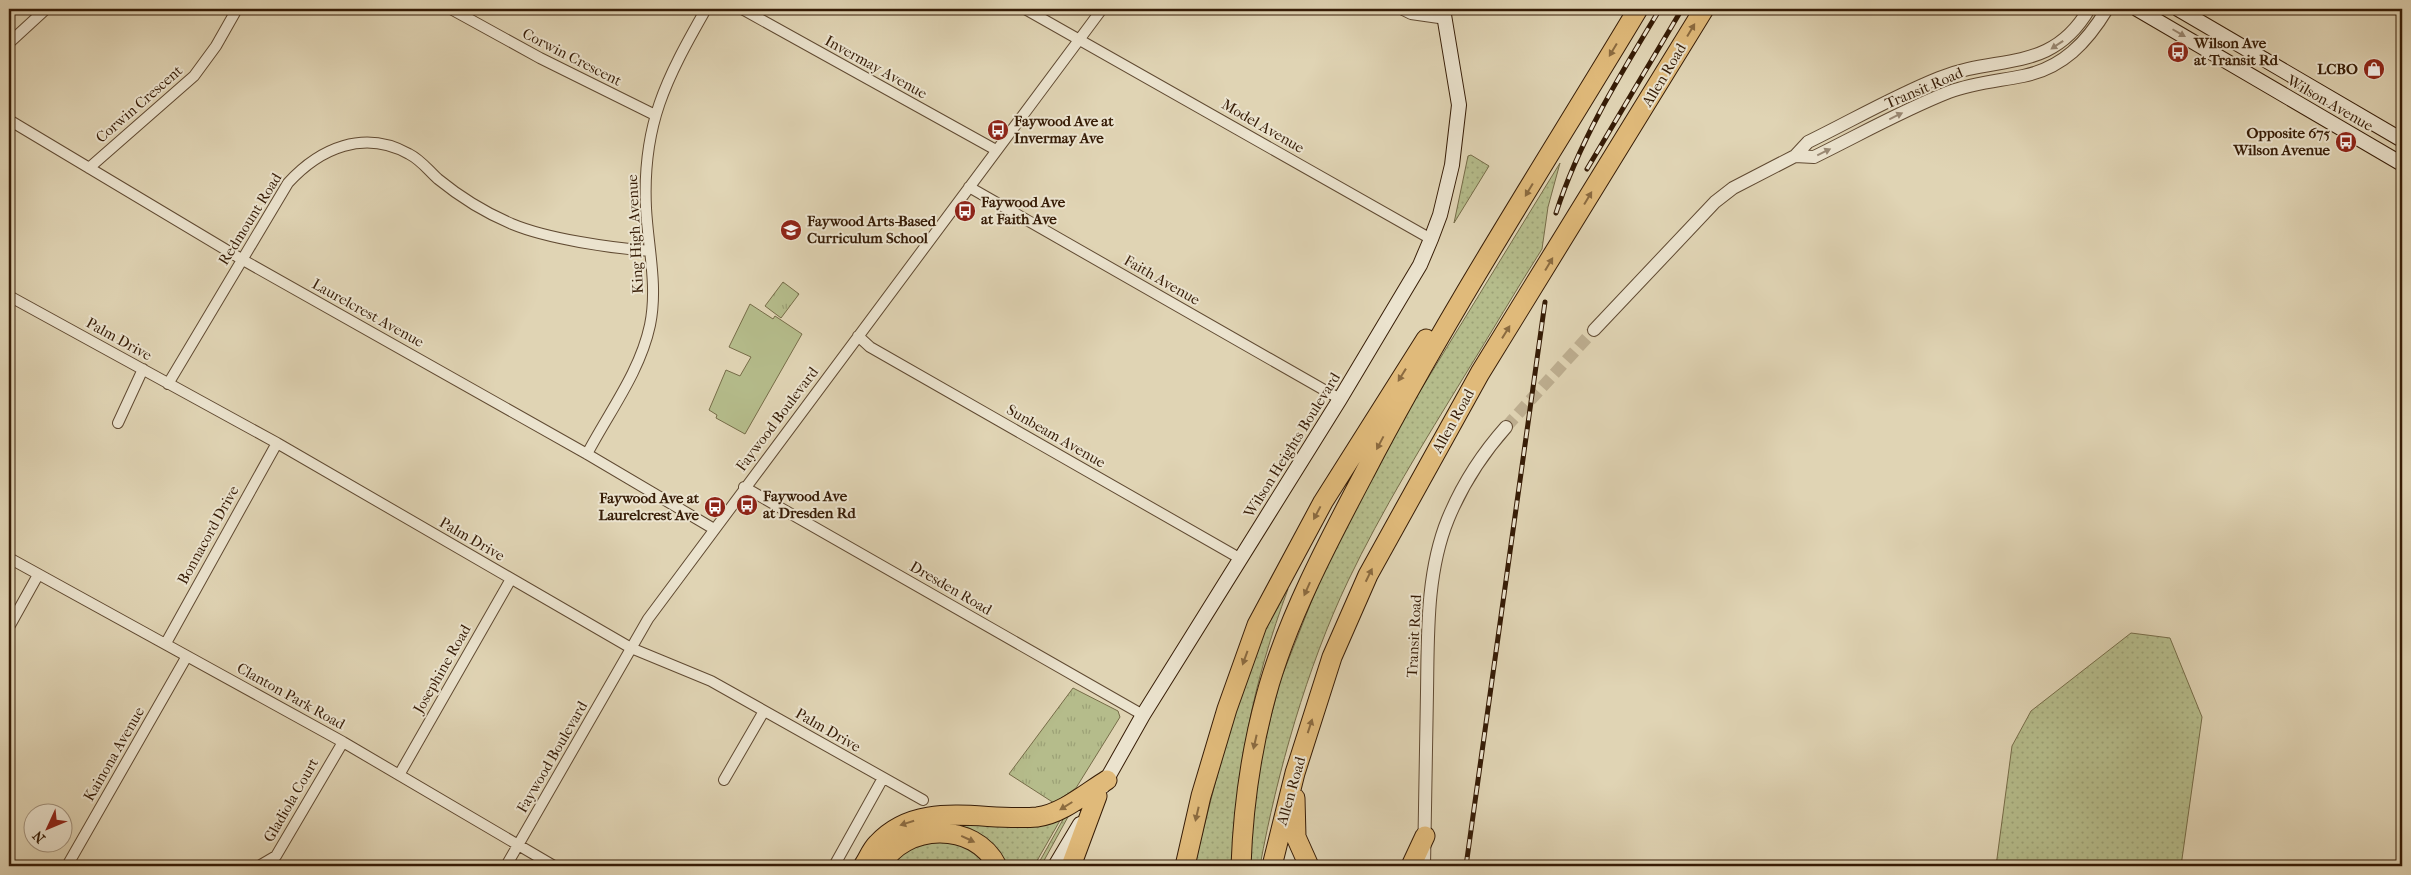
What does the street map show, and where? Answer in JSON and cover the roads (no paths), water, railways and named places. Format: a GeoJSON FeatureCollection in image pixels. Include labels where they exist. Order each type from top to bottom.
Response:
{"type":"FeatureCollection","features":[{"type":"Feature","properties":{"kind":"highway"},"geometry":{"type":"LineString","coordinates":[[1240,866],[1246,790],[1266,694],[1287,634],[1335,528],[1397,411],[1638,9]]}},
{"type":"Feature","properties":{"kind":"highway","name":"Allen Road"},"geometry":{"type":"LineString","coordinates":[[1272,866],[1295,773],[1332,657],[1368,575],[1480,373],[1704,9]]}},
{"type":"Feature","properties":{"kind":"highway"},"geometry":{"type":"LineString","coordinates":[[1185,866],[1206,779],[1227,709],[1257,625],[1323,502],[1405,370],[1471,272],[1510,220]]}},
{"type":"Feature","properties":{"kind":"highway"},"geometry":{"type":"LineString","coordinates":[[1295,773],[1296,838],[1309,866]]}},
{"type":"Feature","properties":{"kind":"highway"},"geometry":{"type":"LineString","coordinates":[[863,866],[876,844],[897,827],[930,816],[1038,817],[1059,810],[1107,780]]}},
{"type":"Feature","properties":{"kind":"highway"},"geometry":{"type":"LineString","coordinates":[[1071,866],[1097,796]]}},
{"type":"Feature","properties":{"kind":"highway"},"geometry":{"type":"LineString","coordinates":[[881,866],[893,850],[908,840],[927,832],[969,838],[983,848],[997,866]]}},
{"type":"Feature","properties":{"kind":"highway"},"geometry":{"type":"LineString","coordinates":[[1412,866],[1425,836]]}},
{"type":"Feature","properties":{"kind":"main road","name":"Wilson Avenue"},"geometry":{"type":"LineString","coordinates":[[2137,9],[2402,164]]}},
{"type":"Feature","properties":{"kind":"main road","name":"Wilson Avenue"},"geometry":{"type":"LineString","coordinates":[[2178,9],[2398,137]]}},
{"type":"Feature","properties":{"kind":"main road","name":"Wilson Heights Boulevard"},"geometry":{"type":"LineString","coordinates":[[1055,866],[1107,780],[1143,715],[1340,399],[1420,265],[1440,215],[1452,166],[1459,105],[1445,14]]}},
{"type":"Feature","properties":{"kind":"main road"},"geometry":{"type":"LineString","coordinates":[[2382,153],[2398,137]]}},
{"type":"Feature","properties":{"kind":"street"},"geometry":{"type":"LineString","coordinates":[[9,43],[46,9]]}},
{"type":"Feature","properties":{"kind":"street","name":"Corwin Crescent"},"geometry":{"type":"LineString","coordinates":[[89,168],[194,76],[216,46],[237,9]]}},
{"type":"Feature","properties":{"kind":"street","name":"Corwin Crescent"},"geometry":{"type":"LineString","coordinates":[[451,9],[540,58],[655,114]]}},
{"type":"Feature","properties":{"kind":"street","name":"King High Avenue"},"geometry":{"type":"LineString","coordinates":[[587,454],[629,380],[645,344],[653,295],[646,183],[647,157],[655,114],[672,69],[706,9]]}},
{"type":"Feature","properties":{"kind":"street","name":"Invermay Avenue"},"geometry":{"type":"LineString","coordinates":[[742,9],[996,150]]}},
{"type":"Feature","properties":{"kind":"street","name":"Model Avenue"},"geometry":{"type":"LineString","coordinates":[[1024,9],[1431,239]]}},
{"type":"Feature","properties":{"kind":"street","name":"Faywood Boulevard"},"geometry":{"type":"LineString","coordinates":[[506,866],[648,619],[744,487],[1102,9]]}},
{"type":"Feature","properties":{"kind":"street"},"geometry":{"type":"LineString","coordinates":[[1401,9],[1410,14],[1445,14]]}},
{"type":"Feature","properties":{"kind":"street","name":"Transit Road"},"geometry":{"type":"LineString","coordinates":[[1594,330],[1715,202],[1733,188],[1794,156],[1808,142],[1938,78],[1965,69],[2035,56],[2050,49],[2076,28],[2089,9]]}},
{"type":"Feature","properties":{"kind":"street","name":"Transit Road"},"geometry":{"type":"LineString","coordinates":[[1794,156],[1814,157],[1931,99],[1963,87],[2024,76],[2054,65],[2088,38],[2107,9]]}},
{"type":"Feature","properties":{"kind":"street","name":"Laurelcrest Avenue"},"geometry":{"type":"LineString","coordinates":[[9,120],[243,260],[587,454],[714,529]]}},
{"type":"Feature","properties":{"kind":"street","name":"Redmount Road"},"geometry":{"type":"LineString","coordinates":[[168,384],[243,260],[276,200],[301,169],[328,152],[360,142],[381,142],[411,155],[424,164],[437,178],[474,205],[513,224],[537,233],[650,251]]}},
{"type":"Feature","properties":{"kind":"street","name":"Faith Avenue"},"geometry":{"type":"LineString","coordinates":[[968,187],[1340,399]]}},
{"type":"Feature","properties":{"kind":"street","name":"Palm Drive"},"geometry":{"type":"LineString","coordinates":[[9,297],[276,443],[631,648],[711,681],[923,800]]}},
{"type":"Feature","properties":{"kind":"street","name":"Sunbeam Avenue"},"geometry":{"type":"LineString","coordinates":[[858,336],[870,347],[1241,559]]}},
{"type":"Feature","properties":{"kind":"street"},"geometry":{"type":"LineString","coordinates":[[118,423],[143,369]]}},
{"type":"Feature","properties":{"kind":"street","name":"Transit Road"},"geometry":{"type":"LineString","coordinates":[[1424,866],[1429,611],[1437,558],[1447,521],[1457,500],[1486,450],[1506,427]]}},
{"type":"Feature","properties":{"kind":"street","name":"Bonnacord Drive"},"geometry":{"type":"LineString","coordinates":[[166,643],[276,443]]}},
{"type":"Feature","properties":{"kind":"street","name":"Dresden Road"},"geometry":{"type":"LineString","coordinates":[[744,487],[1143,715]]}},
{"type":"Feature","properties":{"kind":"street","name":"Clanton Park Road"},"geometry":{"type":"LineString","coordinates":[[9,558],[38,576],[166,643],[343,742],[554,866]]}},
{"type":"Feature","properties":{"kind":"street"},"geometry":{"type":"LineString","coordinates":[[9,627],[38,576]]}},
{"type":"Feature","properties":{"kind":"street","name":"Josephine Road"},"geometry":{"type":"LineString","coordinates":[[399,775],[511,579]]}},
{"type":"Feature","properties":{"kind":"street","name":"Kainona Avenue"},"geometry":{"type":"LineString","coordinates":[[67,866],[188,656]]}},
{"type":"Feature","properties":{"kind":"street"},"geometry":{"type":"LineString","coordinates":[[724,780],[764,710]]}},
{"type":"Feature","properties":{"kind":"street","name":"Gladiola Court"},"geometry":{"type":"LineString","coordinates":[[259,866],[276,856],[343,742]]}},
{"type":"Feature","properties":{"kind":"street"},"geometry":{"type":"LineString","coordinates":[[834,866],[883,778]]}},
{"type":"Feature","properties":{"kind":"tunnel"},"geometry":{"type":"LineString","coordinates":[[1506,427],[1594,330]]}},
{"type":"Feature","properties":{"kind":"railway"},"geometry":{"type":"LineString","coordinates":[[1556,213],[1589,133],[1660,9]]}},
{"type":"Feature","properties":{"kind":"railway"},"geometry":{"type":"LineString","coordinates":[[1587,169],[1682,9]]}},
{"type":"Feature","properties":{"kind":"railway"},"geometry":{"type":"LineString","coordinates":[[1466,866],[1545,302]]}},
{"type":"Feature","properties":{"kind":"place","name":"Wilson Ave at Transit Rd"},"geometry":{"type":"Point","coordinates":[2178,52]}},
{"type":"Feature","properties":{"kind":"place","name":"LCBO"},"geometry":{"type":"Point","coordinates":[2374,69]}},
{"type":"Feature","properties":{"kind":"place","name":"Faywood Ave at Invermay Ave"},"geometry":{"type":"Point","coordinates":[998,130]}},
{"type":"Feature","properties":{"kind":"place","name":"Opposite 675 Wilson Avenue"},"geometry":{"type":"Point","coordinates":[2346,142]}},
{"type":"Feature","properties":{"kind":"place","name":"Faywood Ave at Faith Ave"},"geometry":{"type":"Point","coordinates":[965,211]}},
{"type":"Feature","properties":{"kind":"place","name":"Faywood Arts-Based Curriculum School"},"geometry":{"type":"Point","coordinates":[791,230]}},
{"type":"Feature","properties":{"kind":"place","name":"Faywood Ave at Dresden Rd"},"geometry":{"type":"Point","coordinates":[747,505]}},
{"type":"Feature","properties":{"kind":"place","name":"Faywood Ave at Laurelcrest Ave"},"geometry":{"type":"Point","coordinates":[715,507]}}]}
